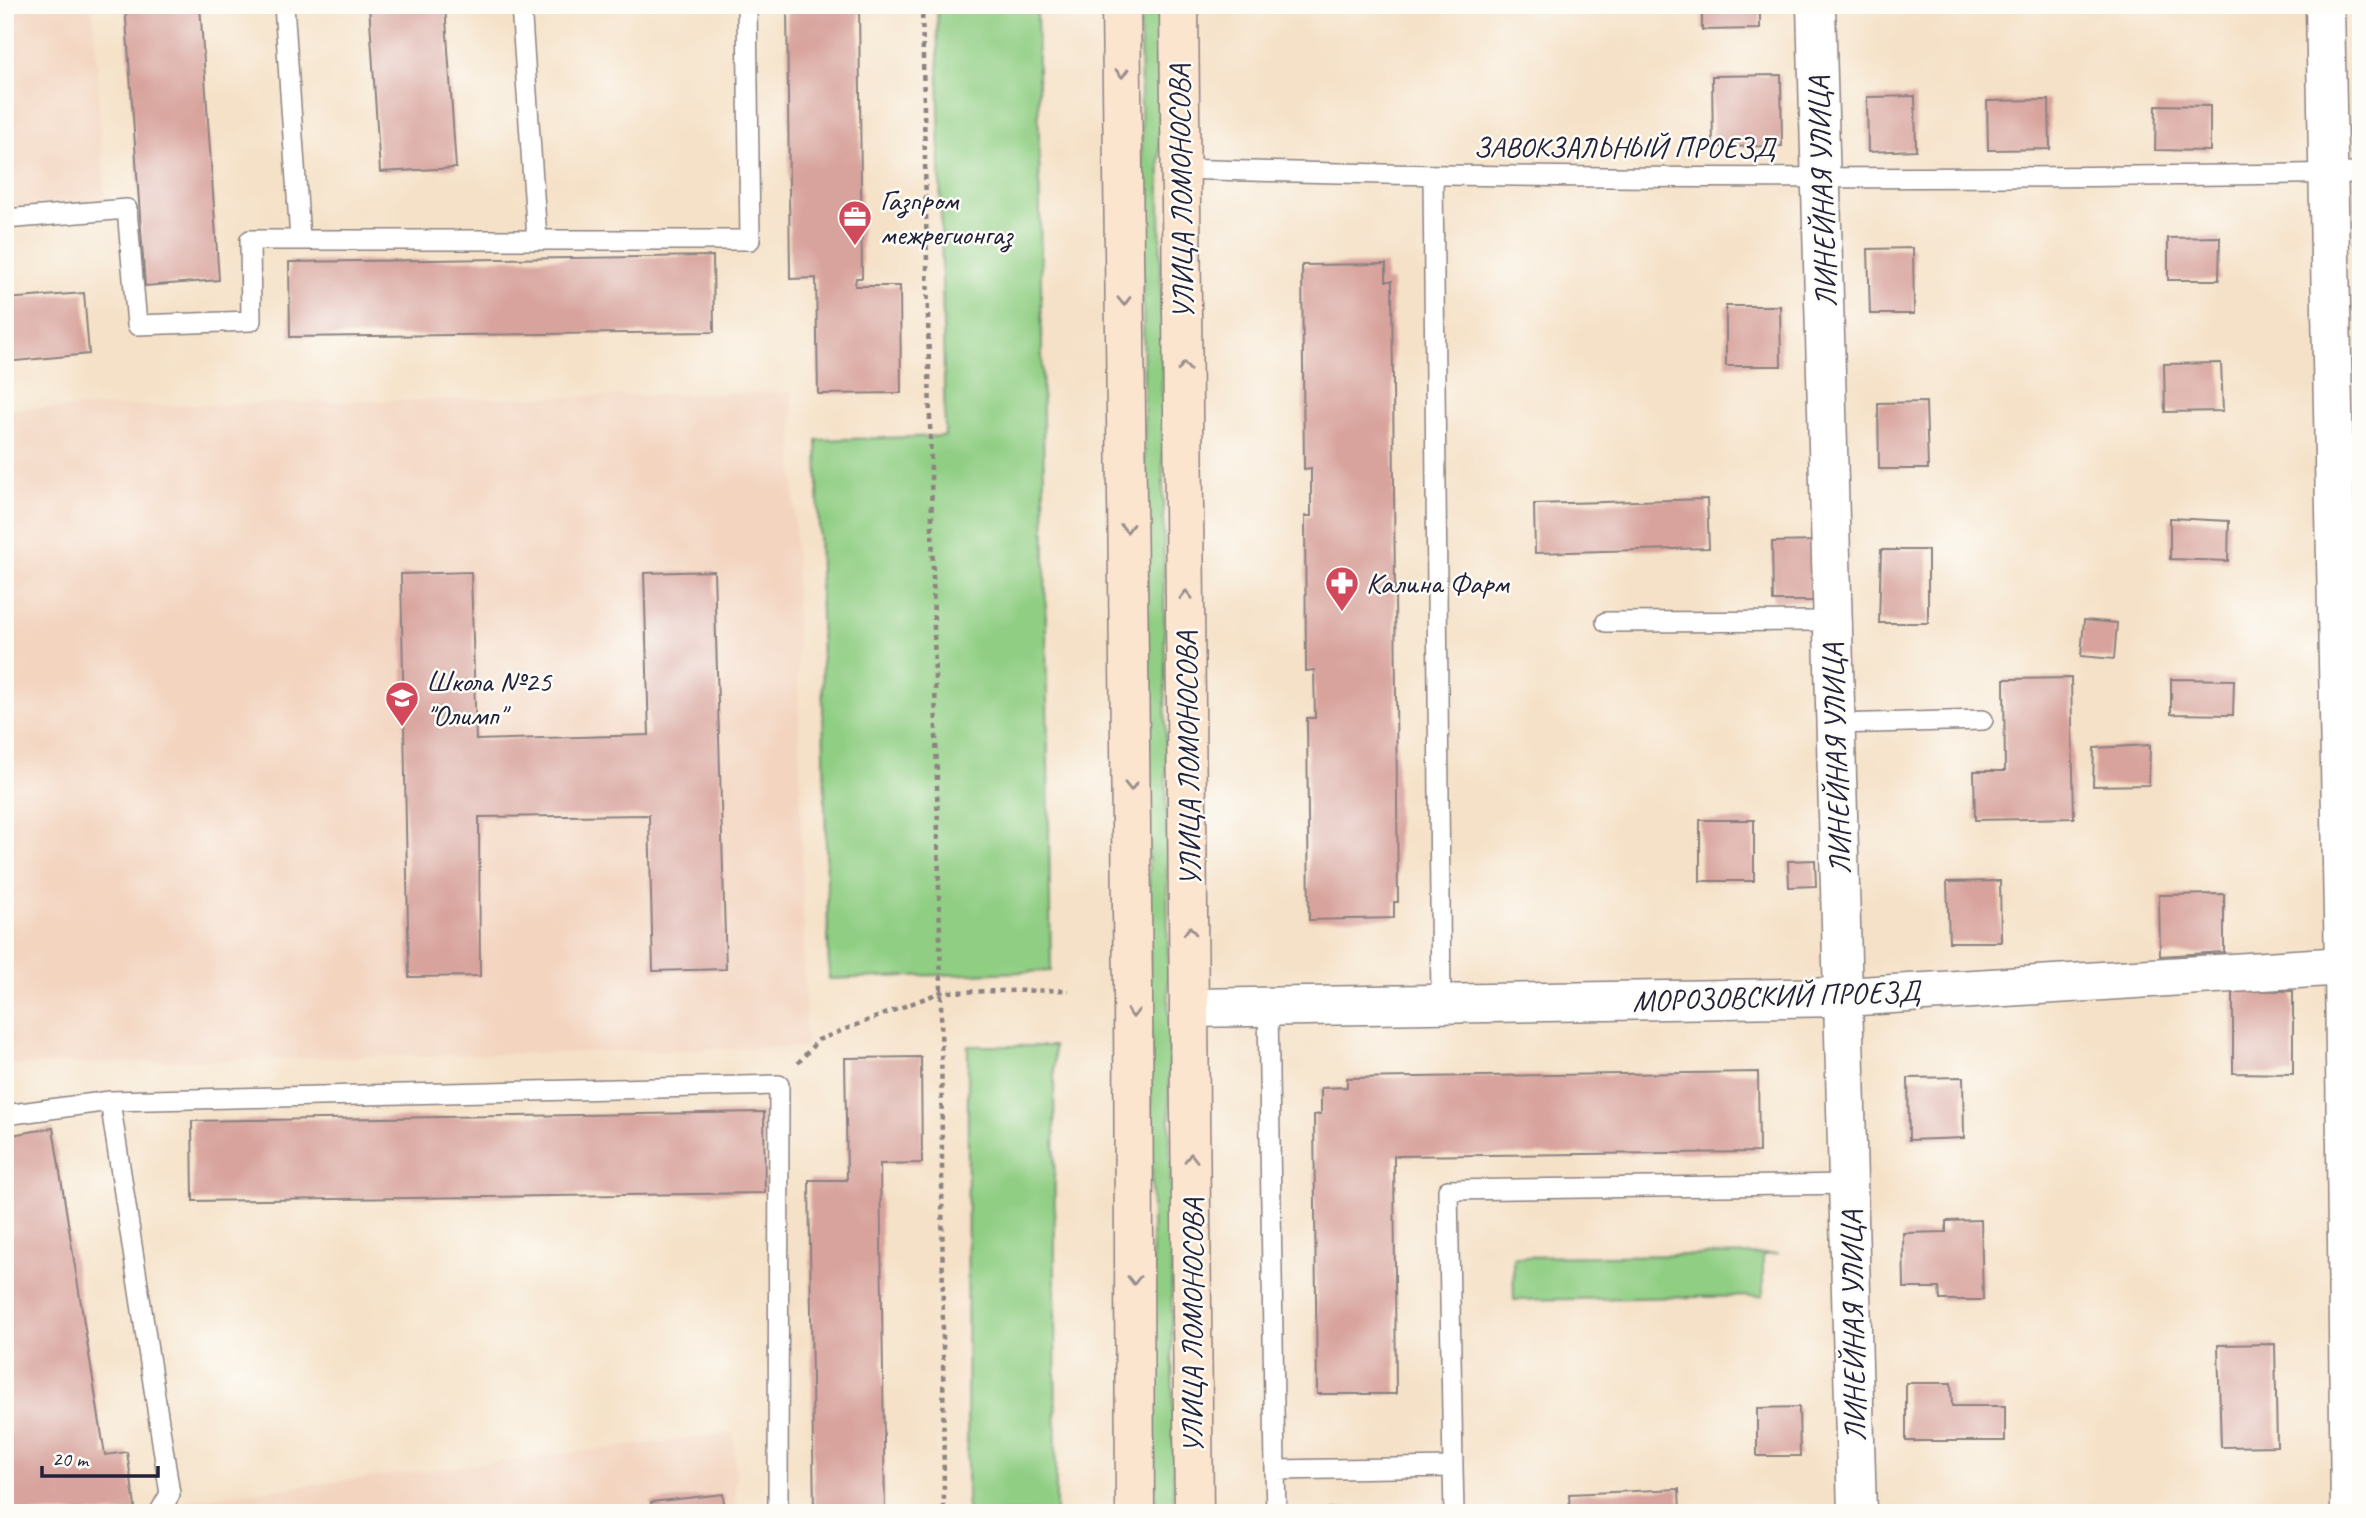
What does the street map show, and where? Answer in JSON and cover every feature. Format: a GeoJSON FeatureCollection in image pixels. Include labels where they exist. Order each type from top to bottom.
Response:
{"type":"FeatureCollection","features":[{"type":"Feature","properties":{"kind":"main road","name":"УЛИЦА ЛОМОНОСОВА"},"geometry":{"type":"LineString","coordinates":[[1121,5],[1132,915],[1135,1513]]}},
{"type":"Feature","properties":{"kind":"main road","name":"УЛИЦА ЛОМОНОСОВА"},"geometry":{"type":"LineString","coordinates":[[1179,5],[1194,1513]]}},
{"type":"Feature","properties":{"kind":"street","name":"ЛИНЕЙНАЯ УЛИЦА"},"geometry":{"type":"LineString","coordinates":[[1816,5],[1857,1513]]}},
{"type":"Feature","properties":{"kind":"street"},"geometry":{"type":"LineString","coordinates":[[2325,5],[2345,173],[2353,1047],[2350,1513]]}},
{"type":"Feature","properties":{"kind":"street","name":"МОРОЗОВСКИЙ ПРОЕЗД"},"geometry":{"type":"LineString","coordinates":[[1191,1008],[1844,997],[2352,965]]}},
{"type":"Feature","properties":{"kind":"lane"},"geometry":{"type":"LineString","coordinates":[[284,5],[300,239]]}},
{"type":"Feature","properties":{"kind":"lane"},"geometry":{"type":"LineString","coordinates":[[521,5],[537,239]]}},
{"type":"Feature","properties":{"kind":"lane"},"geometry":{"type":"LineString","coordinates":[[5,219],[127,209],[137,325],[251,321],[250,240],[750,240],[747,5]]}},
{"type":"Feature","properties":{"kind":"lane","name":"ЗАВОКЗАЛЬНЫЙ ПРОЕЗД"},"geometry":{"type":"LineString","coordinates":[[1181,169],[1433,175],[1822,178],[2345,173]]}},
{"type":"Feature","properties":{"kind":"lane"},"geometry":{"type":"LineString","coordinates":[[1433,175],[1441,1004]]}},
{"type":"Feature","properties":{"kind":"lane"},"geometry":{"type":"LineString","coordinates":[[1606,622],[1832,621]]}},
{"type":"Feature","properties":{"kind":"lane"},"geometry":{"type":"LineString","coordinates":[[1835,724],[1983,720]]}},
{"type":"Feature","properties":{"kind":"lane"},"geometry":{"type":"LineString","coordinates":[[1268,1008],[1276,1513]]}},
{"type":"Feature","properties":{"kind":"lane"},"geometry":{"type":"LineString","coordinates":[[5,1115],[110,1101],[779,1085],[778,1513]]}},
{"type":"Feature","properties":{"kind":"lane"},"geometry":{"type":"LineString","coordinates":[[110,1101],[170,1494],[159,1513]]}},
{"type":"Feature","properties":{"kind":"lane"},"geometry":{"type":"LineString","coordinates":[[1454,1513],[1448,1191],[1850,1184]]}},
{"type":"Feature","properties":{"kind":"lane"},"geometry":{"type":"LineString","coordinates":[[1275,1470],[1453,1467]]}},
{"type":"Feature","properties":{"kind":"path"},"geometry":{"type":"LineString","coordinates":[[922,5],[941,992],[944,1513]]}},
{"type":"Feature","properties":{"kind":"path"},"geometry":{"type":"LineString","coordinates":[[779,1085],[818,1040],[941,992],[1069,990]]}},
{"type":"Feature","properties":{"kind":"shaded area"},"geometry":{"type":"Polygon","coordinates":[[[5,5],[93,5],[105,201],[5,207],[5,5]]]}},
{"type":"Feature","properties":{"kind":"shaded area","name":"Школа №25 \"Олимп\""},"geometry":{"type":"Polygon","coordinates":[[[792,392],[806,1047],[5,1065],[5,409],[792,392]]]}},
{"type":"Feature","properties":{"kind":"shaded area"},"geometry":{"type":"Polygon","coordinates":[[[734,1433],[736,1513],[180,1513],[187,1500],[734,1433]]]}},
{"type":"Feature","properties":{"kind":"green space"},"geometry":{"type":"Polygon","coordinates":[[[937,5],[1037,5],[1051,971],[829,979],[817,440],[945,436],[937,5]]]}},
{"type":"Feature","properties":{"kind":"green space"},"geometry":{"type":"Polygon","coordinates":[[[1140,5],[1158,5],[1174,1513],[1155,1513],[1140,5]]]}},
{"type":"Feature","properties":{"kind":"green space"},"geometry":{"type":"Polygon","coordinates":[[[968,1046],[1054,1046],[1056,1513],[967,1513],[968,1046]]]}},
{"type":"Feature","properties":{"kind":"green space"},"geometry":{"type":"Polygon","coordinates":[[[1779,1254],[1763,1255],[1763,1296],[1514,1300],[1513,1257],[1779,1254]]]}},
{"type":"Feature","properties":{"kind":"building"},"geometry":{"type":"Polygon","coordinates":[[[125,5],[200,5],[219,280],[145,286],[125,5]]]}},
{"type":"Feature","properties":{"kind":"building"},"geometry":{"type":"Polygon","coordinates":[[[369,5],[445,5],[456,168],[380,172],[369,5]]]}},
{"type":"Feature","properties":{"kind":"building"},"geometry":{"type":"Polygon","coordinates":[[[787,5],[859,5],[862,278],[856,278],[855,286],[900,286],[901,393],[818,394],[816,278],[790,279],[787,5]]]}},
{"type":"Feature","properties":{"kind":"building"},"geometry":{"type":"Polygon","coordinates":[[[1702,5],[1760,5],[1760,29],[1702,30],[1702,5]]]}},
{"type":"Feature","properties":{"kind":"building"},"geometry":{"type":"Polygon","coordinates":[[[1781,75],[1782,146],[1713,147],[1712,76],[1781,75]]]}},
{"type":"Feature","properties":{"kind":"building"},"geometry":{"type":"Polygon","coordinates":[[[1915,96],[1916,150],[1868,152],[1867,97],[1915,96]]]}},
{"type":"Feature","properties":{"kind":"building"},"geometry":{"type":"Polygon","coordinates":[[[2049,100],[2050,149],[1988,150],[1987,101],[2049,100]]]}},
{"type":"Feature","properties":{"kind":"building"},"geometry":{"type":"Polygon","coordinates":[[[2156,105],[2210,106],[2210,151],[2155,150],[2156,105]]]}},
{"type":"Feature","properties":{"kind":"building"},"geometry":{"type":"Polygon","coordinates":[[[2353,189],[2361,189],[2361,244],[2354,244],[2353,189]]]}},
{"type":"Feature","properties":{"kind":"building"},"geometry":{"type":"Polygon","coordinates":[[[2220,237],[2219,280],[2168,280],[2168,238],[2220,237]]]}},
{"type":"Feature","properties":{"kind":"building"},"geometry":{"type":"Polygon","coordinates":[[[1913,248],[1914,314],[1870,314],[1868,249],[1913,248]]]}},
{"type":"Feature","properties":{"kind":"building"},"geometry":{"type":"Polygon","coordinates":[[[713,256],[714,332],[290,337],[289,262],[713,256]]]}},
{"type":"Feature","properties":{"kind":"building"},"geometry":{"type":"Polygon","coordinates":[[[1386,264],[1386,281],[1392,281],[1398,902],[1394,902],[1394,918],[1309,920],[1307,718],[1315,718],[1314,670],[1306,671],[1305,516],[1311,516],[1311,468],[1304,469],[1302,265],[1386,264]]]}},
{"type":"Feature","properties":{"kind":"building"},"geometry":{"type":"Polygon","coordinates":[[[84,293],[89,354],[5,362],[5,299],[84,293]]]}},
{"type":"Feature","properties":{"kind":"building"},"geometry":{"type":"Polygon","coordinates":[[[1726,306],[1780,306],[1781,366],[1726,366],[1726,306]]]}},
{"type":"Feature","properties":{"kind":"building"},"geometry":{"type":"Polygon","coordinates":[[[2221,363],[2223,411],[2165,412],[2164,364],[2221,363]]]}},
{"type":"Feature","properties":{"kind":"building"},"geometry":{"type":"Polygon","coordinates":[[[1926,402],[1928,469],[1879,469],[1878,403],[1926,402]]]}},
{"type":"Feature","properties":{"kind":"building"},"geometry":{"type":"Polygon","coordinates":[[[1707,499],[1709,548],[1535,553],[1534,504],[1707,499]]]}},
{"type":"Feature","properties":{"kind":"building"},"geometry":{"type":"Polygon","coordinates":[[[2170,518],[2229,521],[2228,561],[2170,559],[2170,518]]]}},
{"type":"Feature","properties":{"kind":"building"},"geometry":{"type":"Polygon","coordinates":[[[1819,541],[1819,601],[1773,601],[1772,542],[1819,541]]]}},
{"type":"Feature","properties":{"kind":"building"},"geometry":{"type":"Polygon","coordinates":[[[1881,550],[1928,550],[1928,623],[1879,623],[1881,550]]]}},
{"type":"Feature","properties":{"kind":"building"},"geometry":{"type":"Polygon","coordinates":[[[714,571],[726,969],[653,971],[649,815],[479,817],[480,976],[409,977],[401,574],[471,572],[476,740],[649,735],[644,573],[714,571]]]}},
{"type":"Feature","properties":{"kind":"building"},"geometry":{"type":"Polygon","coordinates":[[[2084,620],[2117,623],[2114,659],[2081,656],[2084,620]]]}},
{"type":"Feature","properties":{"kind":"building"},"geometry":{"type":"Polygon","coordinates":[[[2071,678],[2074,818],[1975,820],[1974,771],[2005,771],[2004,679],[2071,678]]]}},
{"type":"Feature","properties":{"kind":"building"},"geometry":{"type":"Polygon","coordinates":[[[2171,679],[2234,680],[2233,715],[2171,714],[2171,679]]]}},
{"type":"Feature","properties":{"kind":"building"},"geometry":{"type":"Polygon","coordinates":[[[2150,745],[2149,785],[2093,786],[2094,748],[2150,745]]]}},
{"type":"Feature","properties":{"kind":"building"},"geometry":{"type":"Polygon","coordinates":[[[1700,820],[1754,820],[1754,881],[1700,881],[1700,820]]]}},
{"type":"Feature","properties":{"kind":"building"},"geometry":{"type":"Polygon","coordinates":[[[1815,860],[1816,886],[1789,887],[1788,861],[1815,860]]]}},
{"type":"Feature","properties":{"kind":"building"},"geometry":{"type":"Polygon","coordinates":[[[2000,881],[2001,942],[1949,942],[1947,882],[2000,881]]]}},
{"type":"Feature","properties":{"kind":"building"},"geometry":{"type":"Polygon","coordinates":[[[2224,894],[2224,952],[2160,956],[2159,895],[2224,894]]]}},
{"type":"Feature","properties":{"kind":"building"},"geometry":{"type":"Polygon","coordinates":[[[2233,990],[2293,991],[2293,1074],[2233,1073],[2233,990]]]}},
{"type":"Feature","properties":{"kind":"building"},"geometry":{"type":"Polygon","coordinates":[[[921,1057],[922,1163],[880,1164],[885,1513],[814,1513],[809,1180],[847,1180],[845,1058],[921,1057]]]}},
{"type":"Feature","properties":{"kind":"building"},"geometry":{"type":"Polygon","coordinates":[[[1758,1072],[1759,1152],[1394,1156],[1396,1394],[1317,1394],[1314,1115],[1321,1114],[1321,1088],[1347,1087],[1347,1078],[1758,1072]]]}},
{"type":"Feature","properties":{"kind":"building"},"geometry":{"type":"Polygon","coordinates":[[[1963,1077],[1964,1138],[1909,1140],[1908,1078],[1963,1077]]]}},
{"type":"Feature","properties":{"kind":"building"},"geometry":{"type":"Polygon","coordinates":[[[764,1112],[765,1193],[193,1201],[192,1121],[764,1112]]]}},
{"type":"Feature","properties":{"kind":"building"},"geometry":{"type":"Polygon","coordinates":[[[53,1128],[105,1455],[127,1452],[136,1513],[5,1513],[5,1471],[12,1470],[5,1430],[5,1136],[53,1128]]]}},
{"type":"Feature","properties":{"kind":"building"},"geometry":{"type":"Polygon","coordinates":[[[1981,1220],[1983,1300],[1940,1300],[1939,1288],[1904,1288],[1903,1233],[1946,1232],[1946,1221],[1981,1220]]]}},
{"type":"Feature","properties":{"kind":"building"},"geometry":{"type":"Polygon","coordinates":[[[2275,1344],[2277,1446],[2221,1447],[2218,1345],[2275,1344]]]}},
{"type":"Feature","properties":{"kind":"building"},"geometry":{"type":"Polygon","coordinates":[[[1906,1383],[1951,1383],[1952,1406],[2005,1406],[2005,1441],[1906,1441],[1906,1383]]]}},
{"type":"Feature","properties":{"kind":"building"},"geometry":{"type":"Polygon","coordinates":[[[1799,1407],[1800,1456],[1757,1456],[1757,1408],[1799,1407]]]}},
{"type":"Feature","properties":{"kind":"building"},"geometry":{"type":"Polygon","coordinates":[[[1679,1489],[1680,1513],[1570,1513],[1569,1494],[1679,1489]]]}},
{"type":"Feature","properties":{"kind":"building"},"geometry":{"type":"Polygon","coordinates":[[[723,1494],[725,1513],[652,1513],[651,1502],[723,1494]]]}},
{"type":"Feature","properties":{"kind":"building"},"geometry":{"type":"Polygon","coordinates":[[[1726,1506],[1765,1506],[1765,1513],[1727,1513],[1726,1506]]]}},
{"type":"Feature","properties":{"kind":"building"},"geometry":{"type":"Polygon","coordinates":[[[1334,1509],[1414,1509],[1414,1513],[1334,1513],[1334,1509]]]}},
{"type":"Feature","properties":{"kind":"place","name":"Газпром межрегионгаз"},"geometry":{"type":"Point","coordinates":[855,247]}},
{"type":"Feature","properties":{"kind":"place","name":"Калина Фарм"},"geometry":{"type":"Point","coordinates":[1342,613]}},
{"type":"Feature","properties":{"kind":"place","name":"Школа №25 \"Олимп\""},"geometry":{"type":"Point","coordinates":[402,728]}}]}
